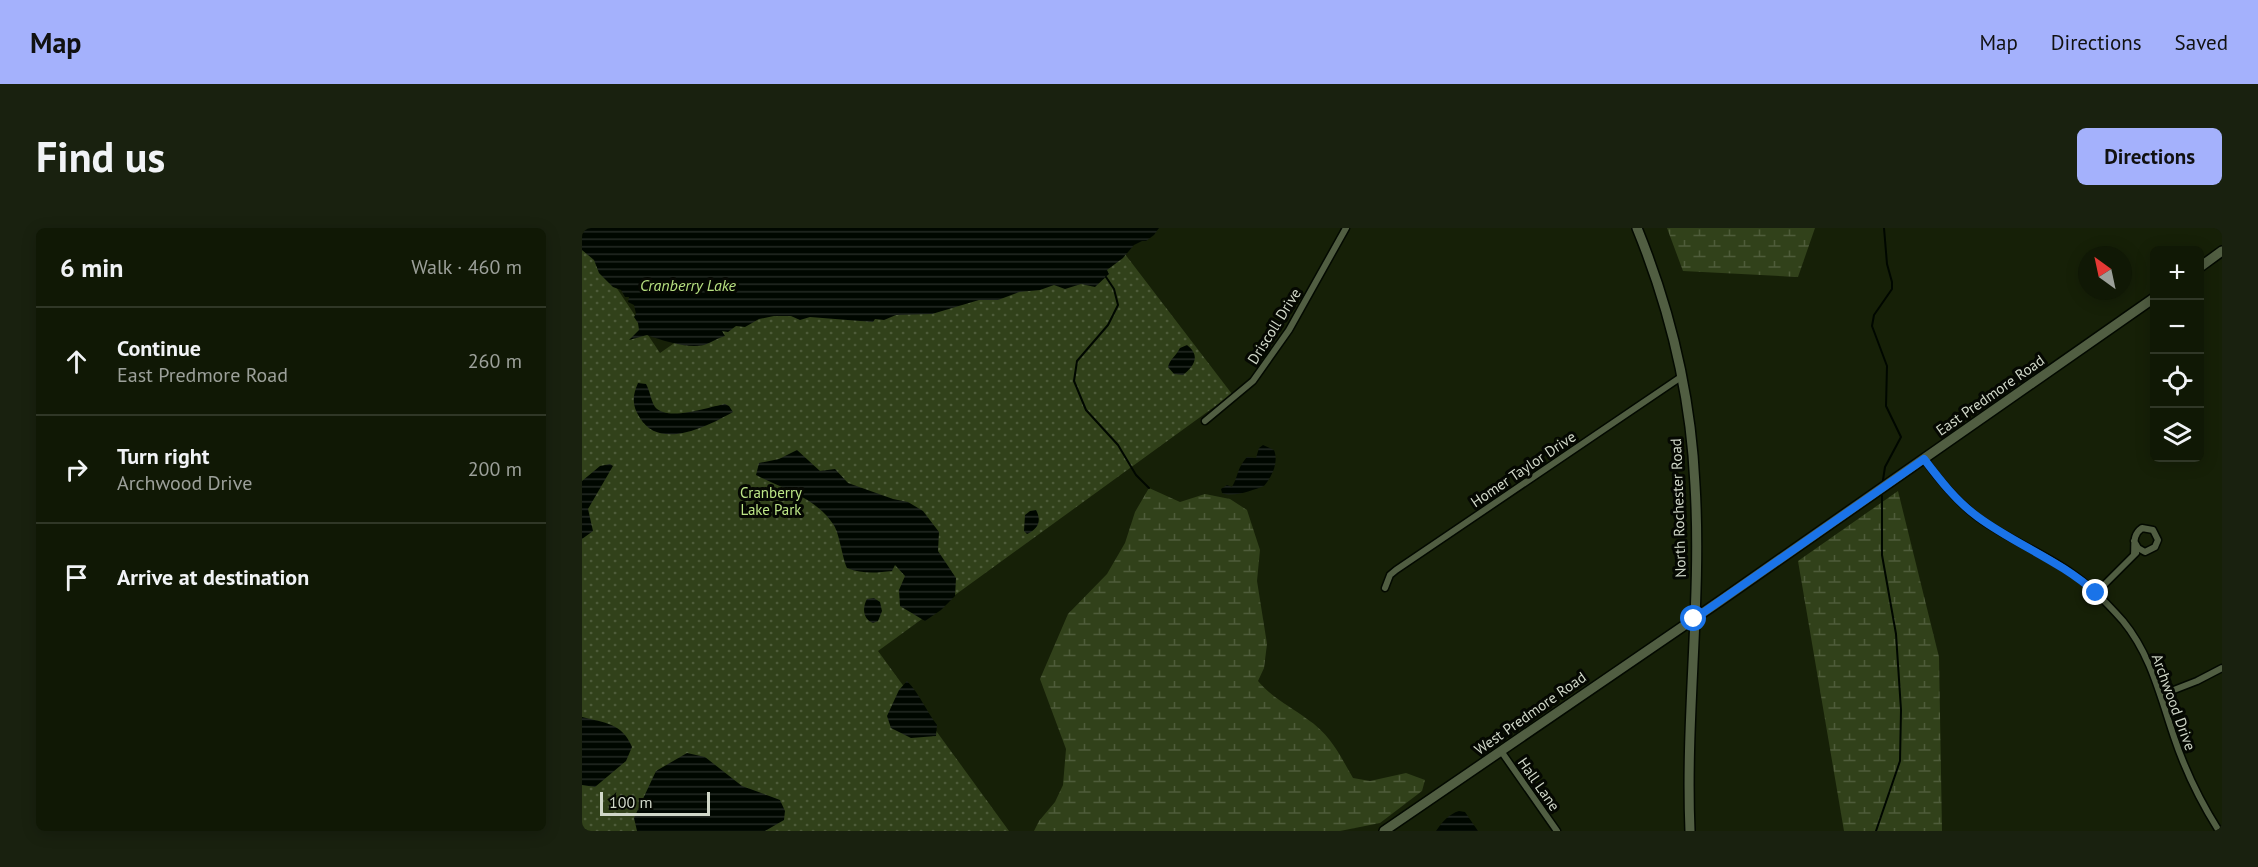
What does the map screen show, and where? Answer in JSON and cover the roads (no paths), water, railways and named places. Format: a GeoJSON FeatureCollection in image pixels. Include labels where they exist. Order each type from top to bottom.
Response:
{"type":"FeatureCollection","features":[{"type":"Feature","properties":{"kind":"street","name":"Driscoll Drive"},"geometry":{"type":"LineString","coordinates":[[1205,421],[1248,386],[1259,373],[1289,330],[1346,228]]}},
{"type":"Feature","properties":{"kind":"street","name":"North Rochester Road"},"geometry":{"type":"LineString","coordinates":[[1637,228],[1661,293],[1681,377],[1689,421],[1695,487],[1696,569],[1688,775],[1690,831]]}},
{"type":"Feature","properties":{"kind":"street"},"geometry":{"type":"LineString","coordinates":[[2204,264],[2222,251]]}},
{"type":"Feature","properties":{"kind":"street","name":"East Predmore Road"},"geometry":{"type":"LineString","coordinates":[[1694,619],[2151,300]]}},
{"type":"Feature","properties":{"kind":"street","name":"Homer Taylor Drive"},"geometry":{"type":"LineString","coordinates":[[1386,588],[1390,575],[1396,570],[1681,377]]}},
{"type":"Feature","properties":{"kind":"street","name":"Archwood Drive"},"geometry":{"type":"LineString","coordinates":[[1924,459],[1954,495],[1977,516],[2068,571],[2096,593],[2123,622],[2143,649],[2189,779],[2219,831]]}},
{"type":"Feature","properties":{"kind":"street"},"geometry":{"type":"LineString","coordinates":[[2096,593],[2134,554],[2152,550],[2157,544],[2158,536],[2153,530],[2142,528],[2136,534],[2134,554]]}},
{"type":"Feature","properties":{"kind":"street"},"geometry":{"type":"LineString","coordinates":[[2134,541],[2138,548],[2145,552]]}},
{"type":"Feature","properties":{"kind":"street","name":"West Predmore Road"},"geometry":{"type":"LineString","coordinates":[[1384,831],[1694,619]]}},
{"type":"Feature","properties":{"kind":"street"},"geometry":{"type":"LineString","coordinates":[[2161,695],[2222,668]]}},
{"type":"Feature","properties":{"kind":"street","name":"Hall Lane"},"geometry":{"type":"LineString","coordinates":[[1501,751],[1557,831]]}},
{"type":"Feature","properties":{"kind":"water","name":"Cranberry Lake"},"geometry":{"type":"Polygon","coordinates":[[[582,228],[1159,228],[1146,241],[1134,245],[1123,258],[1107,270],[1109,274],[1095,287],[1081,284],[1065,289],[1054,285],[1040,290],[1019,292],[998,300],[979,300],[932,314],[896,315],[884,320],[875,319],[873,322],[810,317],[800,320],[791,316],[774,316],[759,319],[745,327],[736,326],[728,332],[722,331],[725,336],[707,344],[691,346],[647,335],[629,340],[639,330],[634,317],[636,314],[634,305],[628,302],[629,297],[625,297],[621,290],[613,287],[599,273],[594,260],[582,250],[582,228]]]}},
{"type":"Feature","properties":{"kind":"water"},"geometry":{"type":"Polygon","coordinates":[[[1187,345],[1194,353],[1193,364],[1183,375],[1174,374],[1168,367],[1169,364],[1180,348],[1187,345]]]}},
{"type":"Feature","properties":{"kind":"water"},"geometry":{"type":"Polygon","coordinates":[[[638,383],[646,384],[655,407],[661,411],[678,413],[725,404],[733,412],[685,433],[659,433],[649,428],[635,409],[634,397],[638,383]]]}},
{"type":"Feature","properties":{"kind":"water"},"geometry":{"type":"Polygon","coordinates":[[[1263,445],[1274,450],[1276,460],[1272,474],[1264,486],[1237,494],[1222,493],[1221,489],[1227,485],[1232,487],[1247,457],[1256,458],[1259,448],[1263,445]]]}},
{"type":"Feature","properties":{"kind":"water"},"geometry":{"type":"Polygon","coordinates":[[[797,450],[820,471],[835,469],[848,483],[908,502],[923,511],[939,532],[938,551],[956,578],[955,596],[941,610],[925,621],[900,606],[899,590],[905,576],[895,565],[892,571],[880,572],[864,572],[847,568],[835,527],[826,515],[808,500],[756,475],[759,463],[779,459],[797,450]]]}},
{"type":"Feature","properties":{"kind":"water"},"geometry":{"type":"Polygon","coordinates":[[[610,464],[613,466],[588,509],[593,531],[582,539],[582,481],[600,466],[610,464]]]}},
{"type":"Feature","properties":{"kind":"water"},"geometry":{"type":"Polygon","coordinates":[[[1036,510],[1039,518],[1038,524],[1027,534],[1024,531],[1025,515],[1036,510]]]}},
{"type":"Feature","properties":{"kind":"water"},"geometry":{"type":"Polygon","coordinates":[[[874,598],[880,602],[882,611],[878,621],[873,623],[865,616],[864,606],[867,599],[874,598]]]}},
{"type":"Feature","properties":{"kind":"water"},"geometry":{"type":"Polygon","coordinates":[[[907,681],[916,691],[937,725],[936,736],[911,738],[891,728],[887,716],[899,690],[907,681]]]}},
{"type":"Feature","properties":{"kind":"water"},"geometry":{"type":"Polygon","coordinates":[[[582,717],[612,725],[623,733],[632,747],[626,761],[595,787],[582,785],[582,717]]]}},
{"type":"Feature","properties":{"kind":"water"},"geometry":{"type":"Polygon","coordinates":[[[687,753],[705,757],[742,786],[780,800],[785,811],[784,820],[765,831],[637,831],[634,818],[656,771],[687,753]]]}},
{"type":"Feature","properties":{"kind":"water"},"geometry":{"type":"Polygon","coordinates":[[[1459,811],[1465,812],[1478,831],[1436,831],[1446,819],[1459,811]]]}},
{"type":"Feature","properties":{"kind":"waterway"},"geometry":{"type":"LineString","coordinates":[[1883,480],[1885,467],[1901,437],[1886,406],[1887,366],[1872,326],[1874,315],[1892,289],[1884,228]]}},
{"type":"Feature","properties":{"kind":"waterway"},"geometry":{"type":"LineString","coordinates":[[1106,277],[1114,289],[1118,305],[1108,325],[1077,361],[1074,381],[1086,410],[1118,445],[1136,475],[1149,488]]}},
{"type":"Feature","properties":{"kind":"waterway"},"geometry":{"type":"LineString","coordinates":[[1876,831],[1900,761],[1901,710],[1896,634],[1882,555],[1882,496]]}},
{"type":"Feature","properties":{"kind":"park label","name":"Cranberry Lake Park"},"geometry":{"type":"Point","coordinates":[771,500]}}]}
